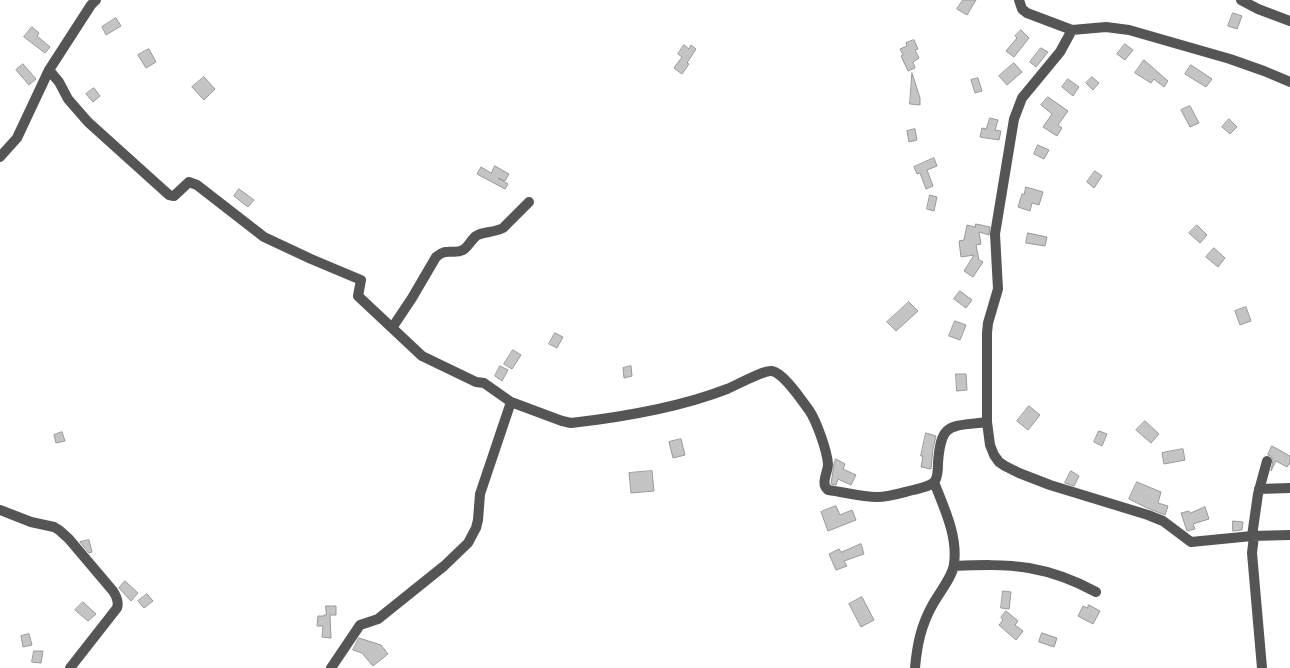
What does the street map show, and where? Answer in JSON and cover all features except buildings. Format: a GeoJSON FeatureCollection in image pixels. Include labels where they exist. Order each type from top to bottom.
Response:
{"type":"FeatureCollection","features":[{"type":"Feature","properties":{"kind":"street"},"geometry":{"type":"LineString","coordinates":[[1019,0],[1022,9],[1027,12],[1072,30],[1106,27],[1129,30],[1230,59],[1290,82]]}},
{"type":"Feature","properties":{"kind":"street"},"geometry":{"type":"LineString","coordinates":[[1241,0],[1258,9],[1290,21]]}},
{"type":"Feature","properties":{"kind":"street"},"geometry":{"type":"LineString","coordinates":[[0,157],[17,138],[49,70],[92,2]]}},
{"type":"Feature","properties":{"kind":"street"},"geometry":{"type":"LineString","coordinates":[[1072,30],[1060,52],[1022,98],[1014,119],[995,234],[998,289],[986,333],[987,422],[990,445],[994,455],[1005,466],[1050,486],[1163,521],[1191,542],[1253,536],[1290,535]]}},
{"type":"Feature","properties":{"kind":"street"},"geometry":{"type":"LineString","coordinates":[[49,70],[59,82],[68,99],[88,122],[169,195],[174,196],[189,182],[197,185],[264,237],[311,259],[362,280],[358,296],[422,356],[476,382],[484,383],[511,402],[562,421],[571,423],[580,422],[644,413],[682,403],[727,389],[764,372],[771,371],[778,373],[787,382],[814,419],[828,465],[824,484],[825,487],[828,490],[878,497],[926,487],[934,482],[937,477],[939,447],[945,432],[950,428],[957,426],[987,422]]}},
{"type":"Feature","properties":{"kind":"street"},"geometry":{"type":"LineString","coordinates":[[392,328],[436,257],[440,253],[446,251],[464,250],[476,236],[481,233],[498,231],[503,228],[529,202]]}},
{"type":"Feature","properties":{"kind":"street"},"geometry":{"type":"LineString","coordinates":[[331,668],[360,625],[378,620],[444,566],[468,542],[477,524],[480,512],[480,494],[511,402]]}},
{"type":"Feature","properties":{"kind":"street"},"geometry":{"type":"LineString","coordinates":[[1262,668],[1252,553],[1259,489],[1267,461]]}},
{"type":"Feature","properties":{"kind":"street"},"geometry":{"type":"LineString","coordinates":[[915,668],[917,646],[922,628],[954,566],[953,534],[948,515],[934,482]]}},
{"type":"Feature","properties":{"kind":"street"},"geometry":{"type":"LineString","coordinates":[[1259,489],[1290,488]]}},
{"type":"Feature","properties":{"kind":"street"},"geometry":{"type":"LineString","coordinates":[[0,510],[31,522],[54,527],[59,530],[74,545],[117,597],[117,608],[70,668]]}},
{"type":"Feature","properties":{"kind":"street"},"geometry":{"type":"LineString","coordinates":[[954,566],[990,565],[1029,568],[1061,576],[1096,592]]}}]}
